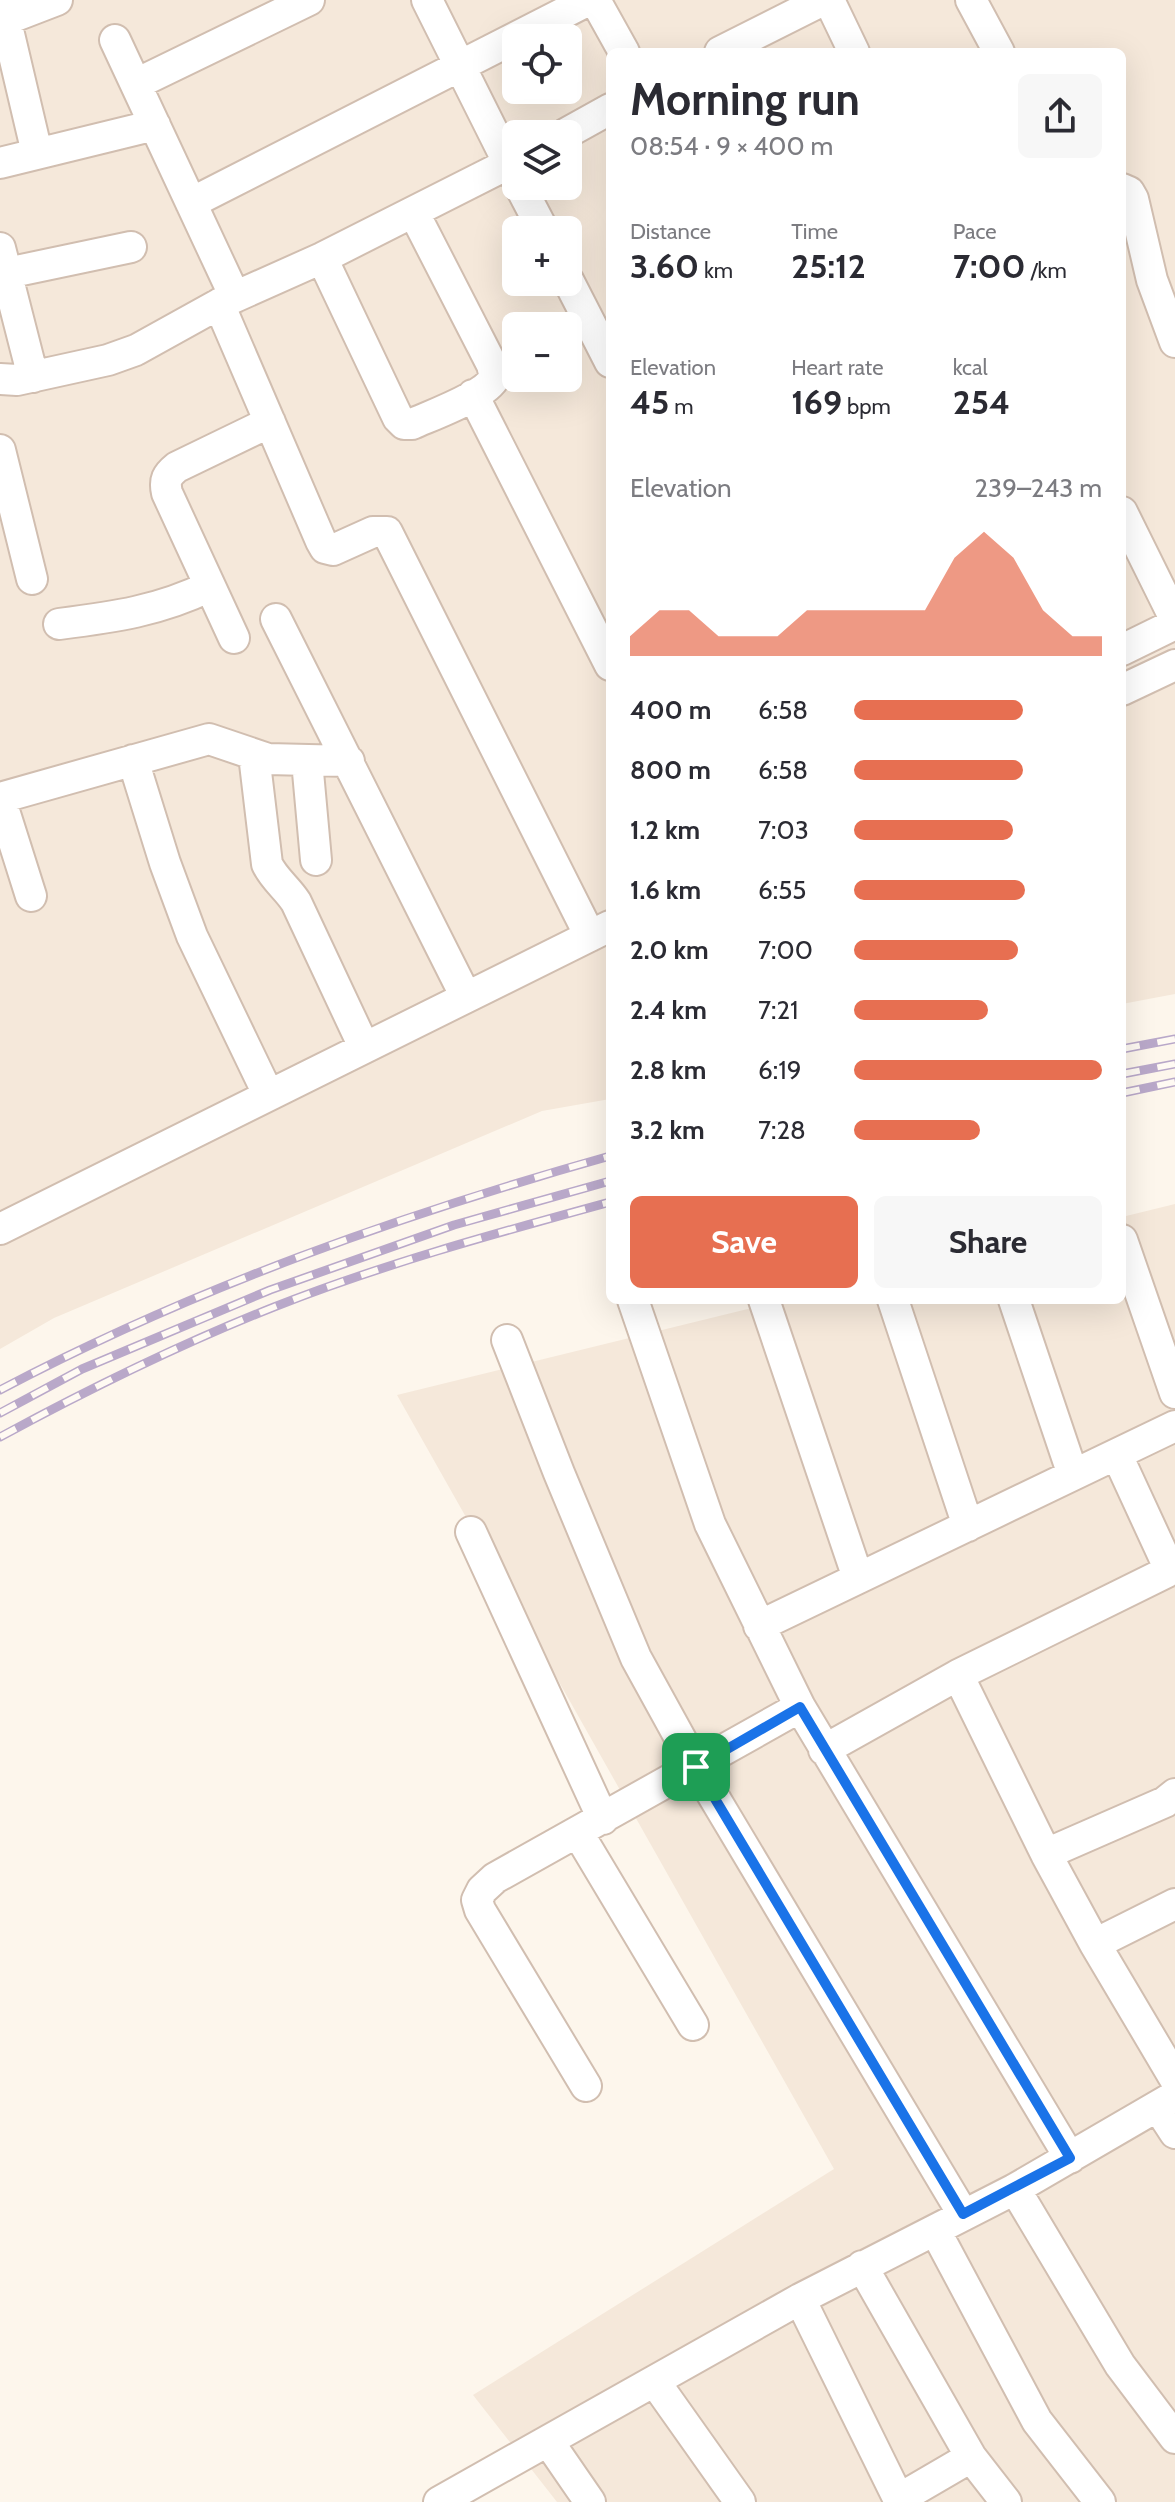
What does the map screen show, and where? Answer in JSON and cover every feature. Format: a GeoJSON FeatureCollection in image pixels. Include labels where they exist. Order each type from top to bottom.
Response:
{"type":"FeatureCollection","features":[{"type":"Feature","properties":{"kind":"street"},"geometry":{"type":"LineString","coordinates":[[37,153],[2,7],[57,0]]}},
{"type":"Feature","properties":{"kind":"street"},"geometry":{"type":"LineString","coordinates":[[136,84],[309,0]]}},
{"type":"Feature","properties":{"kind":"street"},"geometry":{"type":"LineString","coordinates":[[427,0],[502,147]]}},
{"type":"Feature","properties":{"kind":"street"},"geometry":{"type":"LineString","coordinates":[[191,203],[589,0]]}},
{"type":"Feature","properties":{"kind":"street"},"geometry":{"type":"LineString","coordinates":[[595,0],[622,48]]}},
{"type":"Feature","properties":{"kind":"street"},"geometry":{"type":"LineString","coordinates":[[728,48],[826,0],[852,48]]}},
{"type":"Feature","properties":{"kind":"street"},"geometry":{"type":"LineString","coordinates":[[971,0],[997,48]]}},
{"type":"Feature","properties":{"kind":"street"},"geometry":{"type":"LineString","coordinates":[[0,1229],[600,931],[387,532],[380,530],[339,548],[325,548],[270,422],[191,203],[115,40]]}},
{"type":"Feature","properties":{"kind":"street"},"geometry":{"type":"LineString","coordinates":[[582,128],[606,119]]}},
{"type":"Feature","properties":{"kind":"street"},"geometry":{"type":"LineString","coordinates":[[0,163],[155,125]]}},
{"type":"Feature","properties":{"kind":"street"},"geometry":{"type":"LineString","coordinates":[[0,379],[33,377],[108,360],[136,350],[227,301],[414,213],[502,177]]}},
{"type":"Feature","properties":{"kind":"street"},"geometry":{"type":"LineString","coordinates":[[1126,191],[1133,199],[1152,280],[1171,322]]}},
{"type":"Feature","properties":{"kind":"street"},"geometry":{"type":"LineString","coordinates":[[322,258],[398,418],[404,424],[412,424],[473,395],[492,384],[495,377],[492,365],[414,213]]}},
{"type":"Feature","properties":{"kind":"street"},"geometry":{"type":"LineString","coordinates":[[33,377],[4,260],[131,247]]}},
{"type":"Feature","properties":{"kind":"street"},"geometry":{"type":"LineString","coordinates":[[576,296],[606,354]]}},
{"type":"Feature","properties":{"kind":"street"},"geometry":{"type":"LineString","coordinates":[[473,395],[606,657]]}},
{"type":"Feature","properties":{"kind":"street"},"geometry":{"type":"LineString","coordinates":[[234,638],[165,483],[177,467],[270,422]]}},
{"type":"Feature","properties":{"kind":"street"},"geometry":{"type":"LineString","coordinates":[[0,450],[10,530],[32,579]]}},
{"type":"Feature","properties":{"kind":"street"},"geometry":{"type":"LineString","coordinates":[[1126,520],[1175,622],[1126,648]]}},
{"type":"Feature","properties":{"kind":"street"},"geometry":{"type":"LineString","coordinates":[[59,624],[153,609],[210,586]]}},
{"type":"Feature","properties":{"kind":"street"},"geometry":{"type":"LineString","coordinates":[[276,619],[466,997]]}},
{"type":"Feature","properties":{"kind":"street"},"geometry":{"type":"LineString","coordinates":[[1126,688],[1175,665]]}},
{"type":"Feature","properties":{"kind":"street"},"geometry":{"type":"LineString","coordinates":[[31,896],[0,798],[209,739],[268,759],[349,761]]}},
{"type":"Feature","properties":{"kind":"street"},"geometry":{"type":"LineString","coordinates":[[254,755],[267,864],[296,902],[364,1047]]}},
{"type":"Feature","properties":{"kind":"street"},"geometry":{"type":"LineString","coordinates":[[133,760],[192,936],[268,1094]]}},
{"type":"Feature","properties":{"kind":"street"},"geometry":{"type":"LineString","coordinates":[[307,761],[316,860]]}},
{"type":"Feature","properties":{"kind":"street"},"geometry":{"type":"LineString","coordinates":[[1126,1252],[1175,1393]]}},
{"type":"Feature","properties":{"kind":"street"},"geometry":{"type":"LineString","coordinates":[[634,1304],[710,1524],[800,1707],[1070,2158]]}},
{"type":"Feature","properties":{"kind":"street"},"geometry":{"type":"LineString","coordinates":[[765,1304],[858,1578]]}},
{"type":"Feature","properties":{"kind":"street"},"geometry":{"type":"LineString","coordinates":[[894,1304],[968,1526]]}},
{"type":"Feature","properties":{"kind":"street"},"geometry":{"type":"LineString","coordinates":[[1015,1304],[1073,1475]]}},
{"type":"Feature","properties":{"kind":"street"},"geometry":{"type":"LineString","coordinates":[[507,1340],[636,1658],[696,1767],[963,2214]]}},
{"type":"Feature","properties":{"kind":"street"},"geometry":{"type":"LineString","coordinates":[[759,1626],[1175,1426]]}},
{"type":"Feature","properties":{"kind":"street"},"geometry":{"type":"LineString","coordinates":[[824,1750],[958,1675],[1173,1569],[1117,1455]]}},
{"type":"Feature","properties":{"kind":"street"},"geometry":{"type":"LineString","coordinates":[[471,1532],[590,1826],[693,2025]]}},
{"type":"Feature","properties":{"kind":"street"},"geometry":{"type":"LineString","coordinates":[[958,1675],[1046,1854],[1175,2079]]}},
{"type":"Feature","properties":{"kind":"street"},"geometry":{"type":"LineString","coordinates":[[586,2086],[480,1910],[477,1900],[482,1890],[495,1878],[800,1707]]}},
{"type":"Feature","properties":{"kind":"street"},"geometry":{"type":"LineString","coordinates":[[1046,1854],[1165,1802],[1175,1794]]}},
{"type":"Feature","properties":{"kind":"street"},"geometry":{"type":"LineString","coordinates":[[1095,1944],[1175,1904]]}},
{"type":"Feature","properties":{"kind":"street"},"geometry":{"type":"LineString","coordinates":[[439,2502],[800,2299],[1015,2189],[1167,2101],[1175,2133]]}},
{"type":"Feature","properties":{"kind":"street"},"geometry":{"type":"LineString","coordinates":[[1015,2189],[1120,2365],[1175,2438]]}},
{"type":"Feature","properties":{"kind":"street"},"geometry":{"type":"LineString","coordinates":[[935,2230],[1037,2421],[1100,2502]]}},
{"type":"Feature","properties":{"kind":"street"},"geometry":{"type":"LineString","coordinates":[[862,2266],[971,2457],[1006,2502]]}},
{"type":"Feature","properties":{"kind":"street"},"geometry":{"type":"LineString","coordinates":[[800,2299],[900,2500],[971,2457]]}},
{"type":"Feature","properties":{"kind":"street"},"geometry":{"type":"LineString","coordinates":[[655,2382],[740,2502]]}},
{"type":"Feature","properties":{"kind":"street"},"geometry":{"type":"LineString","coordinates":[[548,2441],[590,2502]]}},
{"type":"Feature","properties":{"kind":"shaded area"},"geometry":{"type":"Polygon","coordinates":[[[0,0],[1175,0],[1175,994],[1126,1003],[1126,48],[606,48],[606,1100],[542,1111],[54,1318],[0,1349],[0,0]]]}},
{"type":"Feature","properties":{"kind":"shaded area"},"geometry":{"type":"Polygon","coordinates":[[[1175,1204],[1175,2502],[557,2502],[473,2395],[834,2169],[397,1395],[768,1304],[1126,1304],[1126,1216],[1175,1204]]]}},
{"type":"Feature","properties":{"kind":"railway"},"geometry":{"type":"LineString","coordinates":[[1126,1048],[1175,1039]]}},
{"type":"Feature","properties":{"kind":"railway"},"geometry":{"type":"LineString","coordinates":[[1126,1073],[1175,1064]]}},
{"type":"Feature","properties":{"kind":"railway"},"geometry":{"type":"LineString","coordinates":[[1126,1092],[1175,1082]]}},
{"type":"Feature","properties":{"kind":"railway"},"geometry":{"type":"LineString","coordinates":[[0,1390],[148,1319],[299,1257],[453,1203],[606,1157]]}},
{"type":"Feature","properties":{"kind":"railway"},"geometry":{"type":"LineString","coordinates":[[0,1413],[82,1369],[270,1290],[454,1225],[606,1182]]}},
{"type":"Feature","properties":{"kind":"railway"},"geometry":{"type":"LineString","coordinates":[[0,1437],[204,1336],[315,1291],[398,1263],[606,1203]]}},
{"type":"Feature","properties":{"kind":"route"},"geometry":{"type":"LineString","coordinates":[[800,1707],[1070,2158],[963,2214],[696,1767],[800,1707]]}}]}
